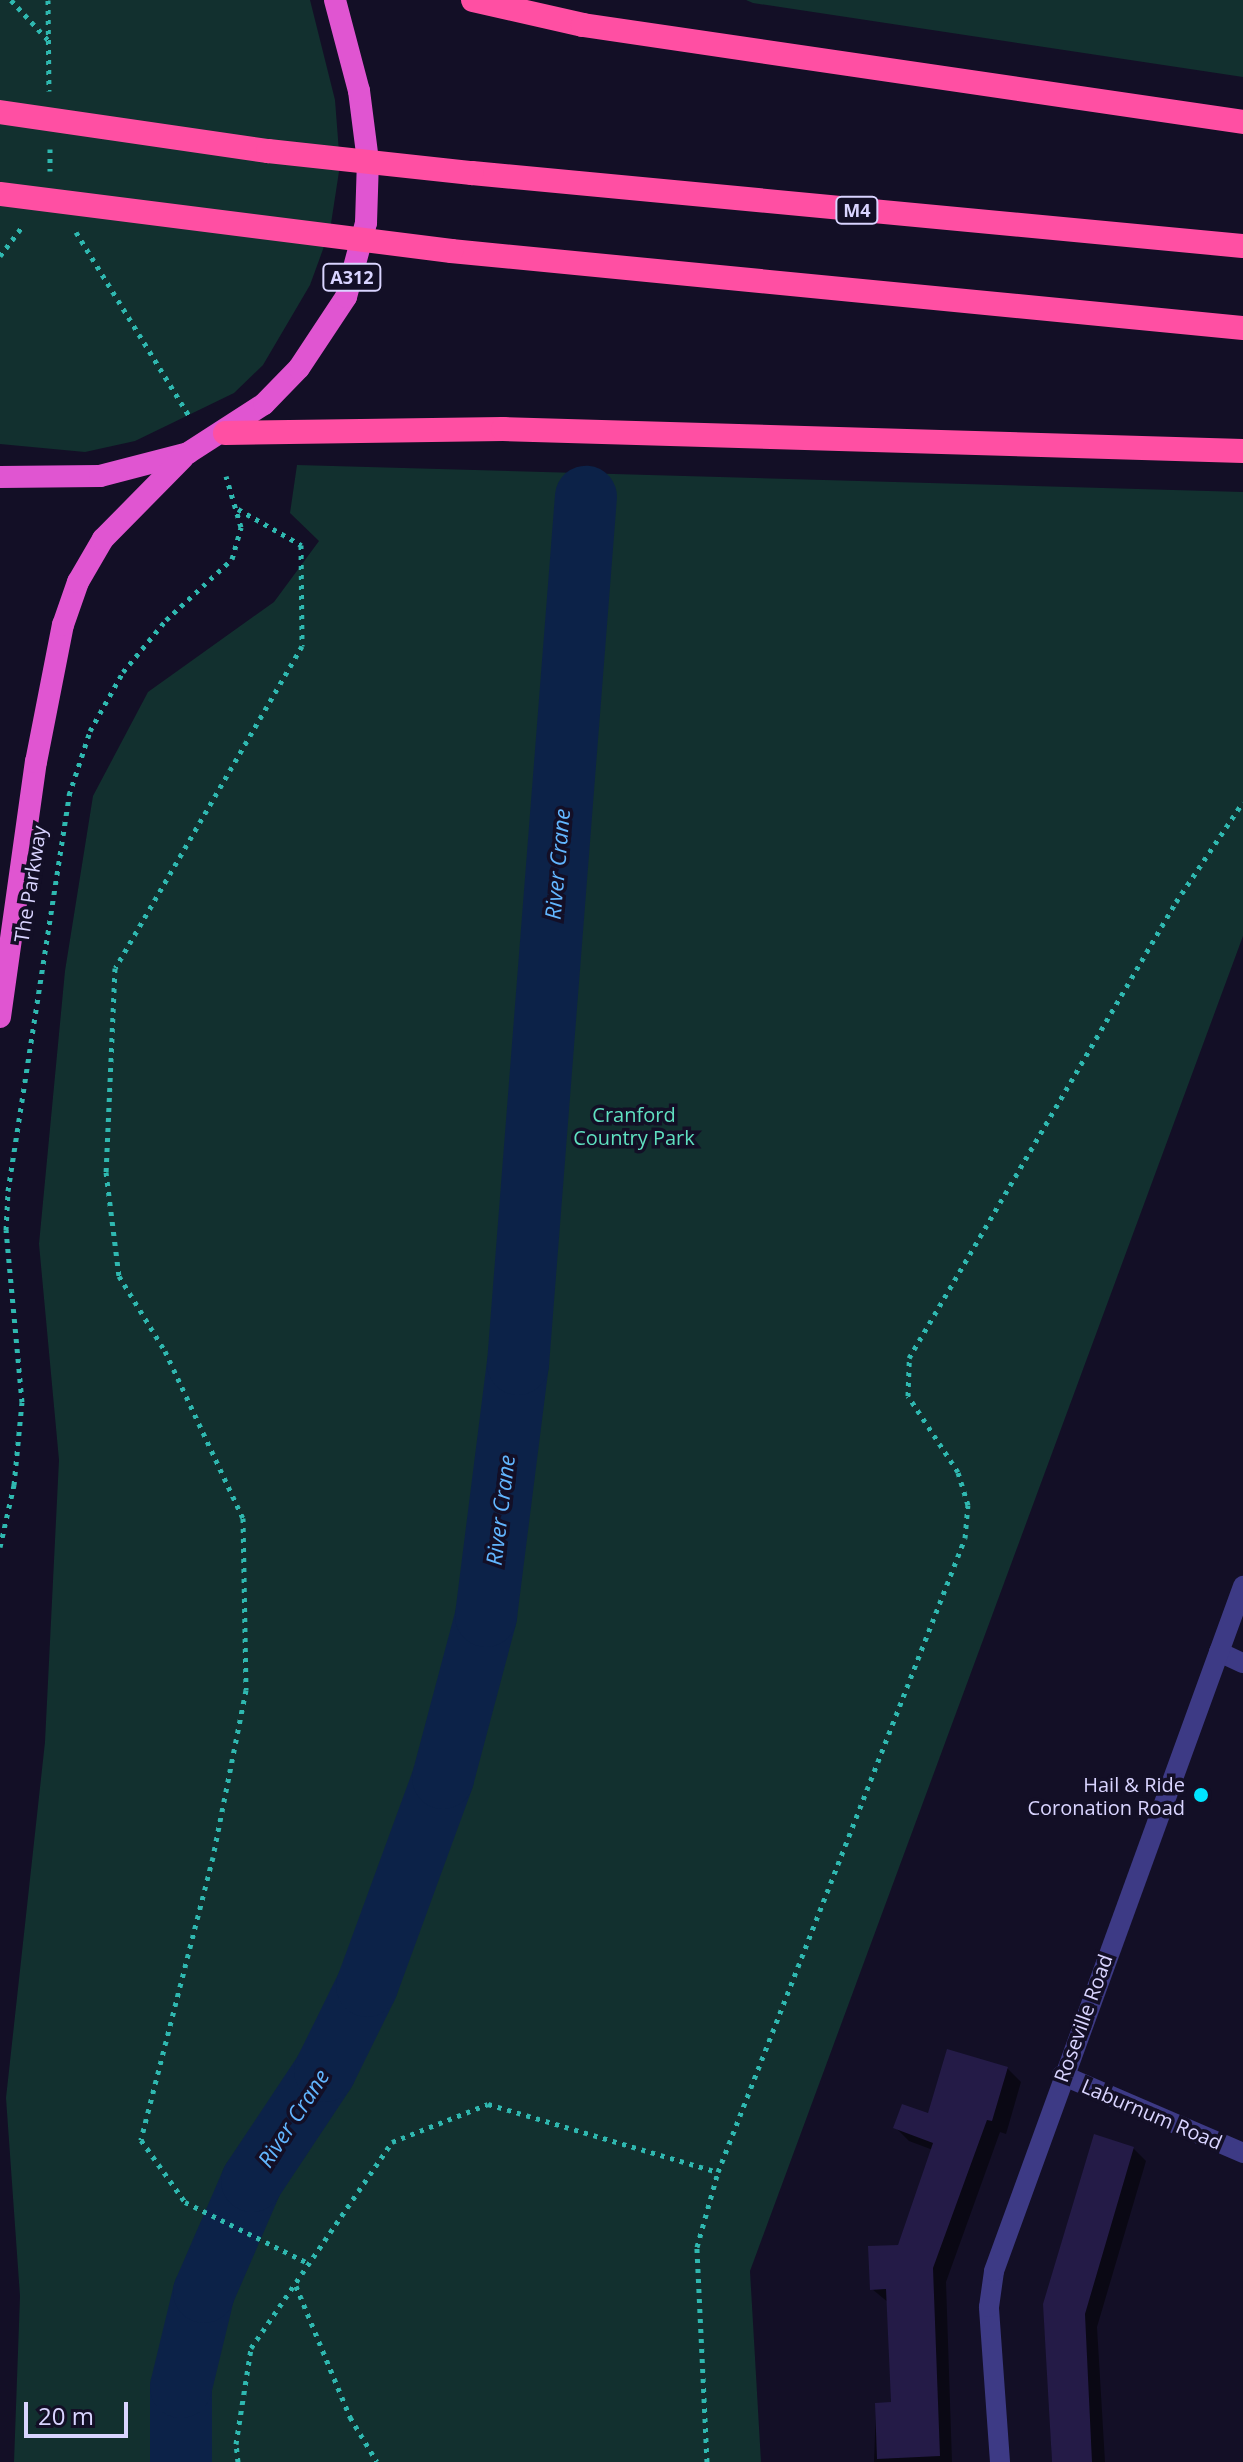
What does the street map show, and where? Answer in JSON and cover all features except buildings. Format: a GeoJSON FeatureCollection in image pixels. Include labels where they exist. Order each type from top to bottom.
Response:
{"type":"FeatureCollection","features":[{"type":"Feature","properties":{"kind":"highway","name":"A312"},"geometry":{"type":"LineString","coordinates":[[0,477],[100,476],[188,453],[225,433],[264,404],[299,368],[346,297],[366,223],[367,147],[335,0]]}},
{"type":"Feature","properties":{"kind":"highway"},"geometry":{"type":"LineString","coordinates":[[473,0],[583,25],[1243,122]]}},
{"type":"Feature","properties":{"kind":"highway","name":"M4"},"geometry":{"type":"LineString","coordinates":[[0,112],[268,151],[472,173],[1243,246]]}},
{"type":"Feature","properties":{"kind":"highway"},"geometry":{"type":"LineString","coordinates":[[0,194],[451,251],[1243,328]]}},
{"type":"Feature","properties":{"kind":"highway"},"geometry":{"type":"LineString","coordinates":[[225,433],[503,429],[1243,451]]}},
{"type":"Feature","properties":{"kind":"highway","name":"The Parkway"},"geometry":{"type":"LineString","coordinates":[[0,1017],[36,762],[63,625],[78,582],[103,539],[188,453]]}},
{"type":"Feature","properties":{"kind":"street","name":"Roseville Road"},"geometry":{"type":"LineString","coordinates":[[1000,2462],[989,2307],[994,2271],[1062,2075],[1243,1586]]}},
{"type":"Feature","properties":{"kind":"street"},"geometry":{"type":"LineString","coordinates":[[1219,1652],[1243,1663]]}},
{"type":"Feature","properties":{"kind":"street","name":"Laburnum Road"},"geometry":{"type":"LineString","coordinates":[[1062,2075],[1243,2153]]}},
{"type":"Feature","properties":{"kind":"path"},"geometry":{"type":"LineString","coordinates":[[11,0],[49,40]]}},
{"type":"Feature","properties":{"kind":"path"},"geometry":{"type":"LineString","coordinates":[[67,217],[190,417]]}},
{"type":"Feature","properties":{"kind":"path","name":"The Parkway"},"geometry":{"type":"LineString","coordinates":[[0,1547],[14,1485],[22,1402],[6,1230],[8,1191],[69,795],[90,731],[123,672],[166,620],[232,559],[241,535],[238,509],[226,476]]}},
{"type":"Feature","properties":{"kind":"path"},"geometry":{"type":"LineString","coordinates":[[238,509],[301,545],[302,646],[115,968],[106,1172],[119,1276],[165,1351],[243,1518],[246,1690],[213,1857],[141,2140],[185,2202],[310,2264]]}},
{"type":"Feature","properties":{"kind":"path"},"geometry":{"type":"LineString","coordinates":[[707,2462],[697,2247],[718,2172],[965,1538],[968,1505],[958,1472],[908,1396],[909,1358],[1176,902],[1243,802]]}},
{"type":"Feature","properties":{"kind":"path"},"geometry":{"type":"LineString","coordinates":[[238,2462],[236,2444],[251,2348],[392,2142],[488,2104],[718,2172]]}},
{"type":"Feature","properties":{"kind":"path"},"geometry":{"type":"LineString","coordinates":[[296,2285],[350,2417],[377,2462]]}},
{"type":"Feature","properties":{"kind":"green space"},"geometry":{"type":"Polygon","coordinates":[[[0,0],[310,0],[335,100],[340,165],[330,230],[310,285],[263,365],[234,393],[135,441],[85,452],[0,444],[0,0]]]}},
{"type":"Feature","properties":{"kind":"green space"},"geometry":{"type":"Polygon","coordinates":[[[746,0],[1243,0],[1243,77],[753,3],[746,0]]]}},
{"type":"Feature","properties":{"kind":"green space","name":"Cranford Country Park"},"geometry":{"type":"Polygon","coordinates":[[[297,465],[1243,492],[1243,936],[750,2271],[761,2462],[193,2462],[198,2381],[227,2281],[260,2202],[225,2188],[198,2231],[161,2383],[161,2462],[14,2462],[20,2296],[6,2098],[45,1742],[59,1460],[39,1244],[65,971],[93,796],[148,692],[274,602],[319,541],[290,513],[297,465]]]}},
{"type":"Feature","properties":{"kind":"waterway","name":"River Crane"},"geometry":{"type":"LineString","coordinates":[[181,2462],[181,2387],[204,2292],[252,2181],[325,2071],[367,1986],[443,1778],[486,1616],[518,1364],[586,497]]}},
{"type":"Feature","properties":{"kind":"place","name":"Hail & Ride Coronation Road"},"geometry":{"type":"Point","coordinates":[1201,1795]}}]}
